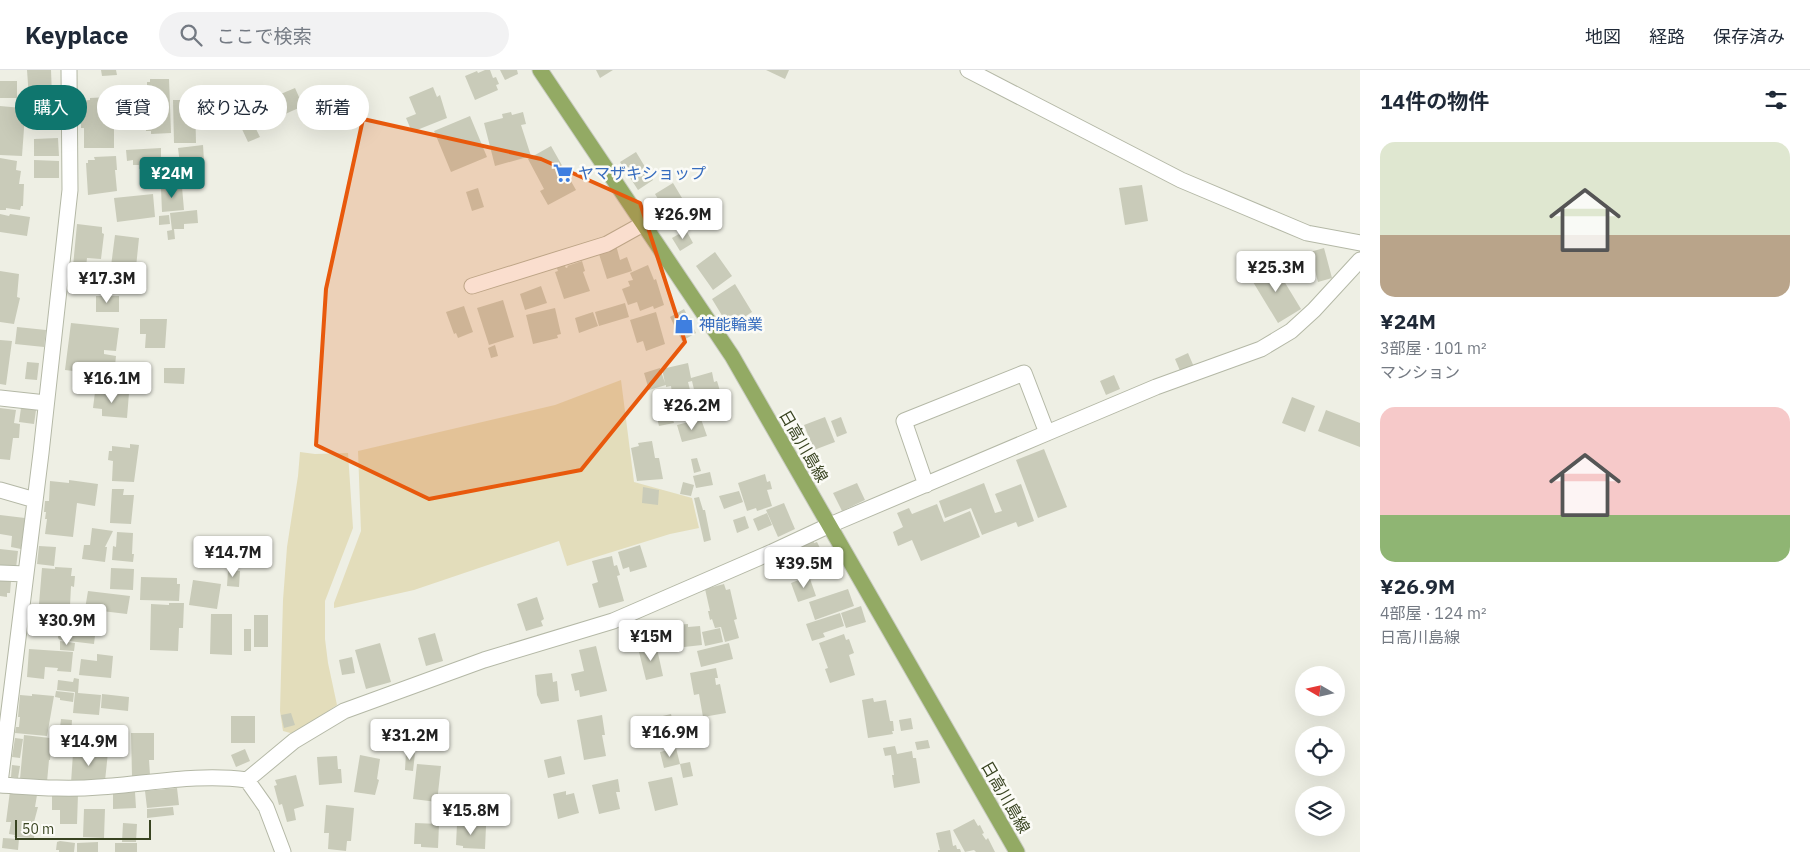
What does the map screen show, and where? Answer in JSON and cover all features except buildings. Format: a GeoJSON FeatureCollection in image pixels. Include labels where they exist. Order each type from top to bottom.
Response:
{"type":"FeatureCollection","features":[{"type":"Feature","properties":{"kind":"main road","name":"日高川島線"},"geometry":{"type":"LineString","coordinates":[[540,70],[732,356],[1018,852]]}},
{"type":"Feature","properties":{"kind":"street"},"geometry":{"type":"LineString","coordinates":[[69,70],[70,190],[26,574],[7,666],[0,784],[58,789],[194,778],[247,780],[266,807],[283,852]]}},
{"type":"Feature","properties":{"kind":"street"},"geometry":{"type":"LineString","coordinates":[[968,70],[1181,180],[1307,234],[1360,243]]}},
{"type":"Feature","properties":{"kind":"street"},"geometry":{"type":"LineString","coordinates":[[472,286],[607,244],[643,224]]}},
{"type":"Feature","properties":{"kind":"street"},"geometry":{"type":"LineString","coordinates":[[247,780],[294,741],[344,711],[484,660],[613,621],[830,525],[1048,433],[1156,388],[1261,348],[1290,331],[1314,310],[1360,260]]}},
{"type":"Feature","properties":{"kind":"street"},"geometry":{"type":"LineString","coordinates":[[926,485],[904,420],[1024,373],[1048,433]]}},
{"type":"Feature","properties":{"kind":"street"},"geometry":{"type":"LineString","coordinates":[[0,398],[46,403]]}},
{"type":"Feature","properties":{"kind":"street"},"geometry":{"type":"LineString","coordinates":[[0,490],[35,500]]}},
{"type":"Feature","properties":{"kind":"street"},"geometry":{"type":"LineString","coordinates":[[0,573],[26,574]]}},
{"type":"Feature","properties":{"kind":"highlighted area"},"geometry":{"type":"Polygon","coordinates":[[[363,119],[541,159],[640,203],[685,342],[581,470],[429,499],[316,445],[326,289],[363,119]]]}},
{"type":"Feature","properties":{"kind":"shaded area"},"geometry":{"type":"Polygon","coordinates":[[[621,380],[634,482],[692,498],[699,528],[670,534],[567,566],[559,541],[414,590],[334,608],[334,603],[361,531],[358,451],[555,405],[621,380]]]}},
{"type":"Feature","properties":{"kind":"shaded area"},"geometry":{"type":"Polygon","coordinates":[[[300,452],[315,454],[348,453],[353,528],[325,601],[325,639],[337,705],[294,734],[283,731],[280,711],[283,600],[287,547],[300,452]]]}},
{"type":"Feature","properties":{"kind":"place","name":"ヤマザキショップ"},"geometry":{"type":"Point","coordinates":[563,173]}},
{"type":"Feature","properties":{"kind":"place","name":"神能輪業"},"geometry":{"type":"Point","coordinates":[684,324]}}]}
